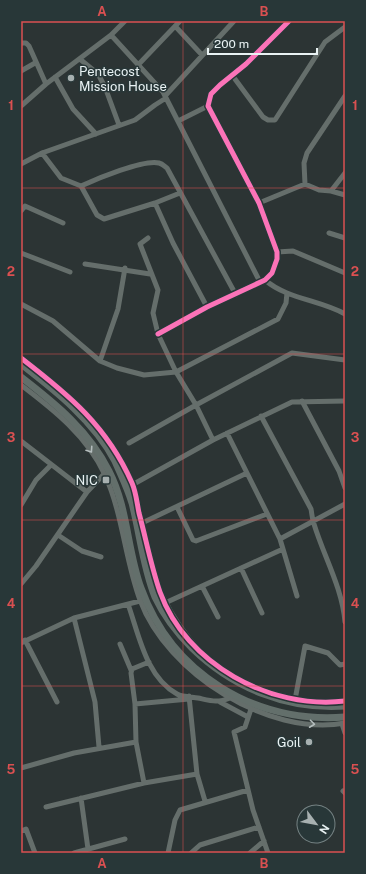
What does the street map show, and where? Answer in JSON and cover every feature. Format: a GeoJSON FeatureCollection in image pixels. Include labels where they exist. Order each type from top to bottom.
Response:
{"type":"FeatureCollection","features":[{"type":"Feature","properties":{"kind":"main road"},"geometry":{"type":"LineString","coordinates":[[21,364],[52,389],[79,414],[92,428],[114,460],[130,498],[146,568],[155,597],[167,619],[184,639],[204,659],[227,677],[244,687],[271,698],[295,703],[318,707],[345,706]]}},
{"type":"Feature","properties":{"kind":"main road"},"geometry":{"type":"LineString","coordinates":[[21,377],[72,419],[99,452],[118,492],[140,587],[150,611],[166,636],[193,666],[230,693],[252,705],[277,713],[344,722]]}},
{"type":"Feature","properties":{"kind":"street"},"geometry":{"type":"LineString","coordinates":[[21,106],[55,77],[81,60],[111,36],[125,21]]}},
{"type":"Feature","properties":{"kind":"street"},"geometry":{"type":"LineString","coordinates":[[138,65],[180,21]]}},
{"type":"Feature","properties":{"kind":"street"},"geometry":{"type":"LineString","coordinates":[[21,164],[42,153],[135,120],[166,97],[234,21]]}},
{"type":"Feature","properties":{"kind":"street"},"geometry":{"type":"LineString","coordinates":[[158,334],[263,281],[275,267],[277,252],[259,203],[208,106],[211,94],[289,21]]}},
{"type":"Feature","properties":{"kind":"street"},"geometry":{"type":"LineString","coordinates":[[175,26],[202,55]]}},
{"type":"Feature","properties":{"kind":"street"},"geometry":{"type":"LineString","coordinates":[[232,75],[263,117],[268,120],[275,120],[325,42],[345,27]]}},
{"type":"Feature","properties":{"kind":"street"},"geometry":{"type":"LineString","coordinates":[[111,36],[159,86],[166,97],[263,281],[288,294],[322,303],[345,314]]}},
{"type":"Feature","properties":{"kind":"street"},"geometry":{"type":"LineString","coordinates":[[21,43],[26,43],[29,46],[46,84]]}},
{"type":"Feature","properties":{"kind":"street"},"geometry":{"type":"LineString","coordinates":[[81,60],[98,74],[105,87],[119,125]]}},
{"type":"Feature","properties":{"kind":"street"},"geometry":{"type":"LineString","coordinates":[[21,71],[35,62]]}},
{"type":"Feature","properties":{"kind":"street"},"geometry":{"type":"LineString","coordinates":[[55,77],[73,109],[96,134]]}},
{"type":"Feature","properties":{"kind":"street"},"geometry":{"type":"LineString","coordinates":[[305,184],[304,164],[307,153],[345,96]]}},
{"type":"Feature","properties":{"kind":"street"},"geometry":{"type":"LineString","coordinates":[[178,121],[208,106]]}},
{"type":"Feature","properties":{"kind":"street"},"geometry":{"type":"LineString","coordinates":[[42,153],[61,178],[81,186],[94,210],[102,219],[155,203],[180,193]]}},
{"type":"Feature","properties":{"kind":"street"},"geometry":{"type":"LineString","coordinates":[[81,186],[127,168],[157,162],[167,168],[236,295]]}},
{"type":"Feature","properties":{"kind":"street"},"geometry":{"type":"LineString","coordinates":[[331,191],[345,173]]}},
{"type":"Feature","properties":{"kind":"street"},"geometry":{"type":"LineString","coordinates":[[259,203],[305,184],[321,191],[331,191],[345,195]]}},
{"type":"Feature","properties":{"kind":"street"},"geometry":{"type":"LineString","coordinates":[[155,203],[173,243],[207,308]]}},
{"type":"Feature","properties":{"kind":"street"},"geometry":{"type":"LineString","coordinates":[[21,212],[25,206],[63,224]]}},
{"type":"Feature","properties":{"kind":"street"},"geometry":{"type":"LineString","coordinates":[[329,233],[345,238]]}},
{"type":"Feature","properties":{"kind":"street"},"geometry":{"type":"LineString","coordinates":[[148,238],[140,244],[150,274],[158,290],[153,313],[158,334],[176,372],[196,405],[213,440]]}},
{"type":"Feature","properties":{"kind":"street"},"geometry":{"type":"LineString","coordinates":[[277,252],[293,251],[345,273]]}},
{"type":"Feature","properties":{"kind":"street"},"geometry":{"type":"LineString","coordinates":[[21,252],[70,272]]}},
{"type":"Feature","properties":{"kind":"street"},"geometry":{"type":"LineString","coordinates":[[85,264],[125,268],[150,274]]}},
{"type":"Feature","properties":{"kind":"street"},"geometry":{"type":"LineString","coordinates":[[100,360],[118,309],[125,268]]}},
{"type":"Feature","properties":{"kind":"street"},"geometry":{"type":"LineString","coordinates":[[21,304],[53,321],[100,360],[117,368],[144,375],[176,372],[280,318],[288,294]]}},
{"type":"Feature","properties":{"kind":"street"},"geometry":{"type":"LineString","coordinates":[[129,443],[293,352],[345,360]]}},
{"type":"Feature","properties":{"kind":"street"},"geometry":{"type":"LineString","coordinates":[[21,358],[53,382],[92,419],[116,453],[132,485],[150,562],[165,603],[184,634],[201,652],[223,671],[257,688],[295,700],[316,702],[345,701]]}},
{"type":"Feature","properties":{"kind":"street"},"geometry":{"type":"LineString","coordinates":[[21,385],[59,414],[90,449],[104,474],[114,500],[127,559],[140,601],[150,620],[175,655],[195,674],[230,698],[251,709],[284,719],[317,725],[344,722],[345,733]]}},
{"type":"Feature","properties":{"kind":"street"},"geometry":{"type":"LineString","coordinates":[[302,401],[339,471],[345,488]]}},
{"type":"Feature","properties":{"kind":"street"},"geometry":{"type":"LineString","coordinates":[[132,485],[213,440],[292,402],[345,401]]}},
{"type":"Feature","properties":{"kind":"street"},"geometry":{"type":"LineString","coordinates":[[261,416],[311,509],[313,522],[337,584],[344,611],[345,622]]}},
{"type":"Feature","properties":{"kind":"street"},"geometry":{"type":"LineString","coordinates":[[227,433],[280,539],[297,596]]}},
{"type":"Feature","properties":{"kind":"street"},"geometry":{"type":"LineString","coordinates":[[21,441],[87,492]]}},
{"type":"Feature","properties":{"kind":"street"},"geometry":{"type":"LineString","coordinates":[[21,505],[36,480],[51,465]]}},
{"type":"Feature","properties":{"kind":"street"},"geometry":{"type":"LineString","coordinates":[[142,523],[248,473]]}},
{"type":"Feature","properties":{"kind":"street"},"geometry":{"type":"LineString","coordinates":[[21,584],[58,535],[87,492],[104,474]]}},
{"type":"Feature","properties":{"kind":"street"},"geometry":{"type":"LineString","coordinates":[[280,539],[345,504]]}},
{"type":"Feature","properties":{"kind":"street"},"geometry":{"type":"LineString","coordinates":[[177,507],[193,540],[196,541],[267,514]]}},
{"type":"Feature","properties":{"kind":"street"},"geometry":{"type":"LineString","coordinates":[[58,535],[82,551],[101,557]]}},
{"type":"Feature","properties":{"kind":"street"},"geometry":{"type":"LineString","coordinates":[[165,603],[283,549]]}},
{"type":"Feature","properties":{"kind":"street"},"geometry":{"type":"LineString","coordinates":[[241,568],[262,613]]}},
{"type":"Feature","properties":{"kind":"street"},"geometry":{"type":"LineString","coordinates":[[202,586],[218,617]]}},
{"type":"Feature","properties":{"kind":"street"},"geometry":{"type":"LineString","coordinates":[[57,702],[23,641],[74,618],[140,601]]}},
{"type":"Feature","properties":{"kind":"street"},"geometry":{"type":"LineString","coordinates":[[128,604],[143,650],[157,676],[176,693],[189,698],[220,702],[248,718]]}},
{"type":"Feature","properties":{"kind":"street"},"geometry":{"type":"LineString","coordinates":[[74,618],[95,702],[99,747]]}},
{"type":"Feature","properties":{"kind":"street"},"geometry":{"type":"LineString","coordinates":[[120,644],[132,670],[130,673],[135,704],[136,742],[144,783]]}},
{"type":"Feature","properties":{"kind":"street"},"geometry":{"type":"LineString","coordinates":[[295,700],[305,646],[328,653],[340,664],[345,664]]}},
{"type":"Feature","properties":{"kind":"street"},"geometry":{"type":"LineString","coordinates":[[132,670],[149,662]]}},
{"type":"Feature","properties":{"kind":"street"},"geometry":{"type":"LineString","coordinates":[[135,704],[189,698]]}},
{"type":"Feature","properties":{"kind":"street"},"geometry":{"type":"LineString","coordinates":[[189,698],[197,774],[206,802]]}},
{"type":"Feature","properties":{"kind":"street"},"geometry":{"type":"LineString","coordinates":[[220,702],[230,698]]}},
{"type":"Feature","properties":{"kind":"street"},"geometry":{"type":"LineString","coordinates":[[251,709],[245,727],[234,732],[248,790],[268,853]]}},
{"type":"Feature","properties":{"kind":"street"},"geometry":{"type":"LineString","coordinates":[[21,768],[99,747],[136,742]]}},
{"type":"Feature","properties":{"kind":"street"},"geometry":{"type":"LineString","coordinates":[[46,807],[144,783],[197,774]]}},
{"type":"Feature","properties":{"kind":"street"},"geometry":{"type":"LineString","coordinates":[[168,853],[175,820],[178,812],[183,808],[248,790]]}},
{"type":"Feature","properties":{"kind":"street"},"geometry":{"type":"LineString","coordinates":[[81,798],[88,849]]}},
{"type":"Feature","properties":{"kind":"street"},"geometry":{"type":"LineString","coordinates":[[192,853],[200,845],[259,827]]}},
{"type":"Feature","properties":{"kind":"street"},"geometry":{"type":"LineString","coordinates":[[21,831],[26,829],[35,853]]}},
{"type":"Feature","properties":{"kind":"street"},"geometry":{"type":"LineString","coordinates":[[74,853],[124,839]]}},
{"type":"Feature","properties":{"kind":"street"},"geometry":{"type":"LineString","coordinates":[[250,853],[264,841]]}},
{"type":"Feature","properties":{"kind":"cycle path"},"geometry":{"type":"LineString","coordinates":[[158,334],[207,307],[265,280],[272,273],[277,259],[277,252],[259,203],[208,106],[211,94],[246,64],[289,21]]}},
{"type":"Feature","properties":{"kind":"cycle path"},"geometry":{"type":"LineString","coordinates":[[21,358],[55,385],[85,413],[99,428],[122,463],[132,483],[160,592],[172,618],[189,641],[210,661],[234,677],[260,689],[288,698],[317,702],[345,701]]}},
{"type":"Feature","properties":{"kind":"place","name":"Pentecost Mission House"},"geometry":{"type":"Point","coordinates":[71,78]}},
{"type":"Feature","properties":{"kind":"place","name":"NIC"},"geometry":{"type":"Point","coordinates":[106,480]}},
{"type":"Feature","properties":{"kind":"place","name":"Goil"},"geometry":{"type":"Point","coordinates":[309,742]}}]}
